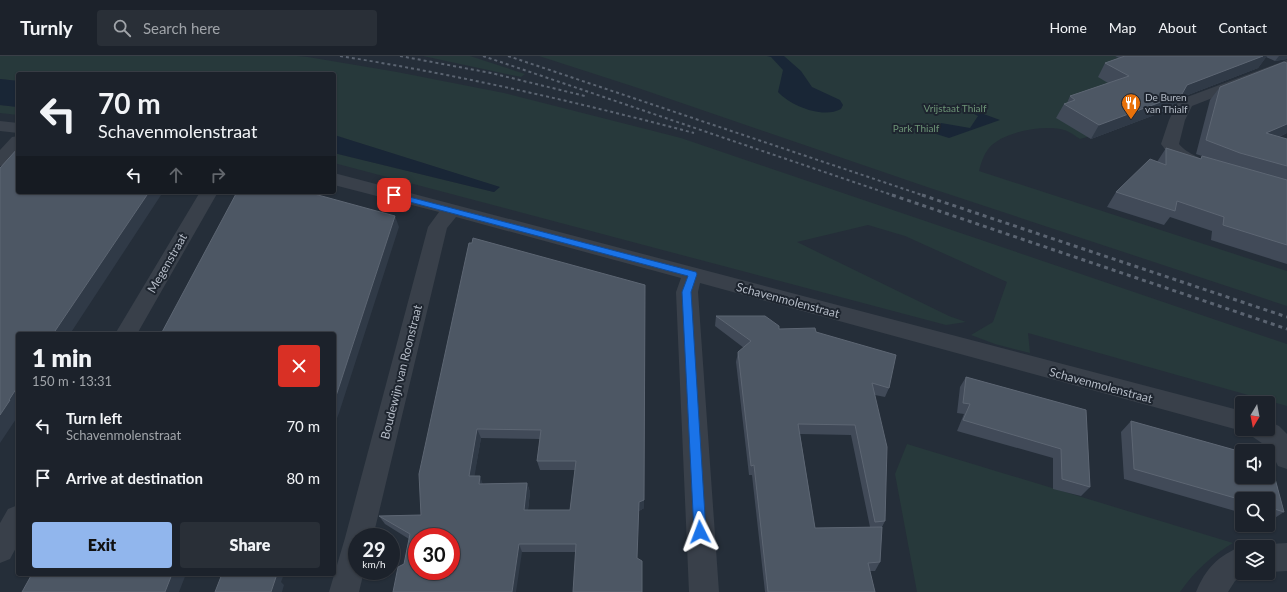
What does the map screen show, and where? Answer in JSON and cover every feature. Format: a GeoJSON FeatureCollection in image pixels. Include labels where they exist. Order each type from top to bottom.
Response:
{"type":"FeatureCollection","features":[{"type":"Feature","properties":{"kind":"street"},"geometry":{"type":"LineString","coordinates":[[1254,59],[1283,69]]}},
{"type":"Feature","properties":{"kind":"street"},"geometry":{"type":"LineString","coordinates":[[1205,167],[1174,152],[1170,144],[1184,103],[1283,69]]}},
{"type":"Feature","properties":{"kind":"street"},"geometry":{"type":"LineString","coordinates":[[0,126],[16,128]]}},
{"type":"Feature","properties":{"kind":"street"},"geometry":{"type":"LineString","coordinates":[[0,161],[16,143]]}},
{"type":"Feature","properties":{"kind":"street","name":"Schavenmolenstraat"},"geometry":{"type":"LineString","coordinates":[[336,180],[1235,420]]}},
{"type":"Feature","properties":{"kind":"street","name":"Megenstraat"},"geometry":{"type":"LineString","coordinates":[[127,332],[207,194]]}},
{"type":"Feature","properties":{"kind":"street","name":"Boudewijn van Roonstraat"},"geometry":{"type":"LineString","coordinates":[[360,528],[438,227],[451,210]]}},
{"type":"Feature","properties":{"kind":"street"},"geometry":{"type":"LineString","coordinates":[[693,274],[687,292],[704,592]]}},
{"type":"Feature","properties":{"kind":"street"},"geometry":{"type":"LineString","coordinates":[[1273,436],[1284,446],[1287,458]]}},
{"type":"Feature","properties":{"kind":"street"},"geometry":{"type":"LineString","coordinates":[[0,549],[16,521]]}},
{"type":"Feature","properties":{"kind":"street"},"geometry":{"type":"LineString","coordinates":[[1275,558],[1287,557]]}},
{"type":"Feature","properties":{"kind":"street"},"geometry":{"type":"LineString","coordinates":[[1211,592],[1225,571],[1235,565]]}},
{"type":"Feature","properties":{"kind":"street"},"geometry":{"type":"LineString","coordinates":[[344,592],[348,577]]}},
{"type":"Feature","properties":{"kind":"green space"},"geometry":{"type":"Polygon","coordinates":[[[0,56],[297,56],[397,72],[504,93],[681,138],[1287,344],[1287,406],[1275,403],[1275,396],[1252,396],[1028,333],[1030,353],[995,344],[971,335],[993,322],[1007,282],[905,236],[868,225],[797,242],[949,316],[966,322],[946,325],[336,164],[336,153],[494,192],[499,187],[336,136],[336,72],[16,72],[16,81],[0,79],[0,56]]]}},
{"type":"Feature","properties":{"kind":"green space"},"geometry":{"type":"Polygon","coordinates":[[[423,56],[470,56],[525,74],[521,77],[423,56]]]}},
{"type":"Feature","properties":{"kind":"green space"},"geometry":{"type":"Polygon","coordinates":[[[539,56],[1115,56],[1170,85],[1127,93],[1087,137],[1080,139],[1070,132],[1056,128],[1046,128],[1024,131],[1003,138],[995,142],[987,150],[979,171],[1287,271],[1287,306],[930,188],[638,88],[539,56]]]}},
{"type":"Feature","properties":{"kind":"green space"},"geometry":{"type":"Polygon","coordinates":[[[0,105],[16,107],[16,115],[0,113],[0,105]]]}},
{"type":"Feature","properties":{"kind":"green space"},"geometry":{"type":"Polygon","coordinates":[[[907,444],[1233,543],[1204,564],[1180,592],[917,592],[895,474],[907,444]]]}},
{"type":"Feature","properties":{"kind":"water"},"geometry":{"type":"Polygon","coordinates":[[[767,56],[784,56],[801,71],[812,87],[840,100],[843,105],[841,109],[834,112],[817,112],[799,106],[784,97],[778,92],[783,70],[771,57],[767,56]]]}},
{"type":"Feature","properties":{"kind":"water"},"geometry":{"type":"Polygon","coordinates":[[[0,79],[16,81],[16,107],[0,105],[0,79]]]}},
{"type":"Feature","properties":{"kind":"water"},"geometry":{"type":"Polygon","coordinates":[[[970,109],[1000,120],[949,138],[933,133],[941,123],[970,128],[978,116],[968,111],[970,109]]]}},
{"type":"Feature","properties":{"kind":"water"},"geometry":{"type":"Polygon","coordinates":[[[336,136],[500,187],[494,192],[336,153],[336,136]]]}},
{"type":"Feature","properties":{"kind":"building"},"geometry":{"type":"Polygon","coordinates":[[[1125,56],[1263,56],[1187,85],[1182,94],[1099,125],[1064,104],[1075,100],[1070,96],[1129,76],[1105,63],[1125,56]]]}},
{"type":"Feature","properties":{"kind":"building"},"geometry":{"type":"Polygon","coordinates":[[[1284,62],[1287,63],[1287,124],[1266,133],[1287,139],[1287,166],[1240,153],[1206,140],[1220,87],[1284,62]]]}},
{"type":"Feature","properties":{"kind":"building"},"geometry":{"type":"Polygon","coordinates":[[[1166,148],[1201,159],[1202,156],[1287,180],[1287,245],[1223,225],[1224,217],[1177,201],[1175,211],[1116,192],[1150,159],[1166,165],[1166,148]]]}},
{"type":"Feature","properties":{"kind":"building"},"geometry":{"type":"Polygon","coordinates":[[[16,150],[16,194],[148,194],[54,332],[16,332],[16,389],[0,415],[0,168],[16,150]]]}},
{"type":"Feature","properties":{"kind":"building"},"geometry":{"type":"Polygon","coordinates":[[[236,194],[314,194],[395,216],[336,396],[336,332],[162,332],[236,194]]]}},
{"type":"Feature","properties":{"kind":"building"},"geometry":{"type":"Polygon","coordinates":[[[473,238],[645,285],[644,500],[639,502],[637,558],[642,561],[642,592],[573,592],[576,544],[519,544],[512,592],[393,592],[395,580],[400,580],[400,566],[404,564],[408,544],[408,580],[460,580],[460,528],[408,528],[408,533],[379,516],[421,515],[419,474],[469,243],[472,243],[473,238]],[[477,429],[469,476],[480,476],[479,484],[527,483],[524,510],[570,510],[576,461],[537,461],[541,430],[477,429]]]}},
{"type":"Feature","properties":{"kind":"building"},"geometry":{"type":"Polygon","coordinates":[[[716,316],[765,316],[779,326],[779,329],[815,328],[816,332],[896,355],[889,388],[872,383],[887,447],[885,521],[875,522],[855,425],[798,424],[815,528],[882,527],[880,562],[868,563],[875,592],[768,592],[754,465],[751,466],[738,352],[751,341],[716,316]]]}},
{"type":"Feature","properties":{"kind":"building"},"geometry":{"type":"Polygon","coordinates":[[[966,377],[1086,410],[1090,487],[1062,479],[1061,449],[963,420],[970,404],[963,403],[966,377]]]}},
{"type":"Feature","properties":{"kind":"building"},"geometry":{"type":"Polygon","coordinates":[[[1131,421],[1235,450],[1235,484],[1275,484],[1275,479],[1284,512],[1275,509],[1275,492],[1235,492],[1235,498],[1134,469],[1131,421]]]}},
{"type":"Feature","properties":{"kind":"building"},"geometry":{"type":"Polygon","coordinates":[[[31,576],[171,576],[165,592],[22,592],[31,576]]]}},
{"type":"Feature","properties":{"kind":"building"},"geometry":{"type":"Polygon","coordinates":[[[221,576],[276,577],[271,592],[215,592],[221,576]]]}},
{"type":"Feature","properties":{"kind":"railway"},"geometry":{"type":"LineString","coordinates":[[340,56],[385,63],[518,90],[694,133]]}},
{"type":"Feature","properties":{"kind":"railway"},"geometry":{"type":"LineString","coordinates":[[400,56],[491,73],[585,96]]}},
{"type":"Feature","properties":{"kind":"railway"},"geometry":{"type":"LineString","coordinates":[[483,56],[895,196]]}},
{"type":"Feature","properties":{"kind":"railway"},"geometry":{"type":"LineString","coordinates":[[508,56],[925,196]]}},
{"type":"Feature","properties":{"kind":"railway"},"geometry":{"type":"LineString","coordinates":[[892,195],[1287,329]]}},
{"type":"Feature","properties":{"kind":"railway"},"geometry":{"type":"LineString","coordinates":[[922,195],[1287,317]]}},
{"type":"Feature","properties":{"kind":"place","name":"De Buren van Thialf"},"geometry":{"type":"Point","coordinates":[1131,120]}},
{"type":"Feature","properties":{"kind":"route"},"geometry":{"type":"LineString","coordinates":[[394,195],[693,274],[687,292],[700,532]]}},
{"type":"Feature","properties":{"kind":"park label","name":"Vrijstaat Thialf"},"geometry":{"type":"Point","coordinates":[955,108]}},
{"type":"Feature","properties":{"kind":"park label","name":"Park Thialf"},"geometry":{"type":"Point","coordinates":[916,128]}}]}
